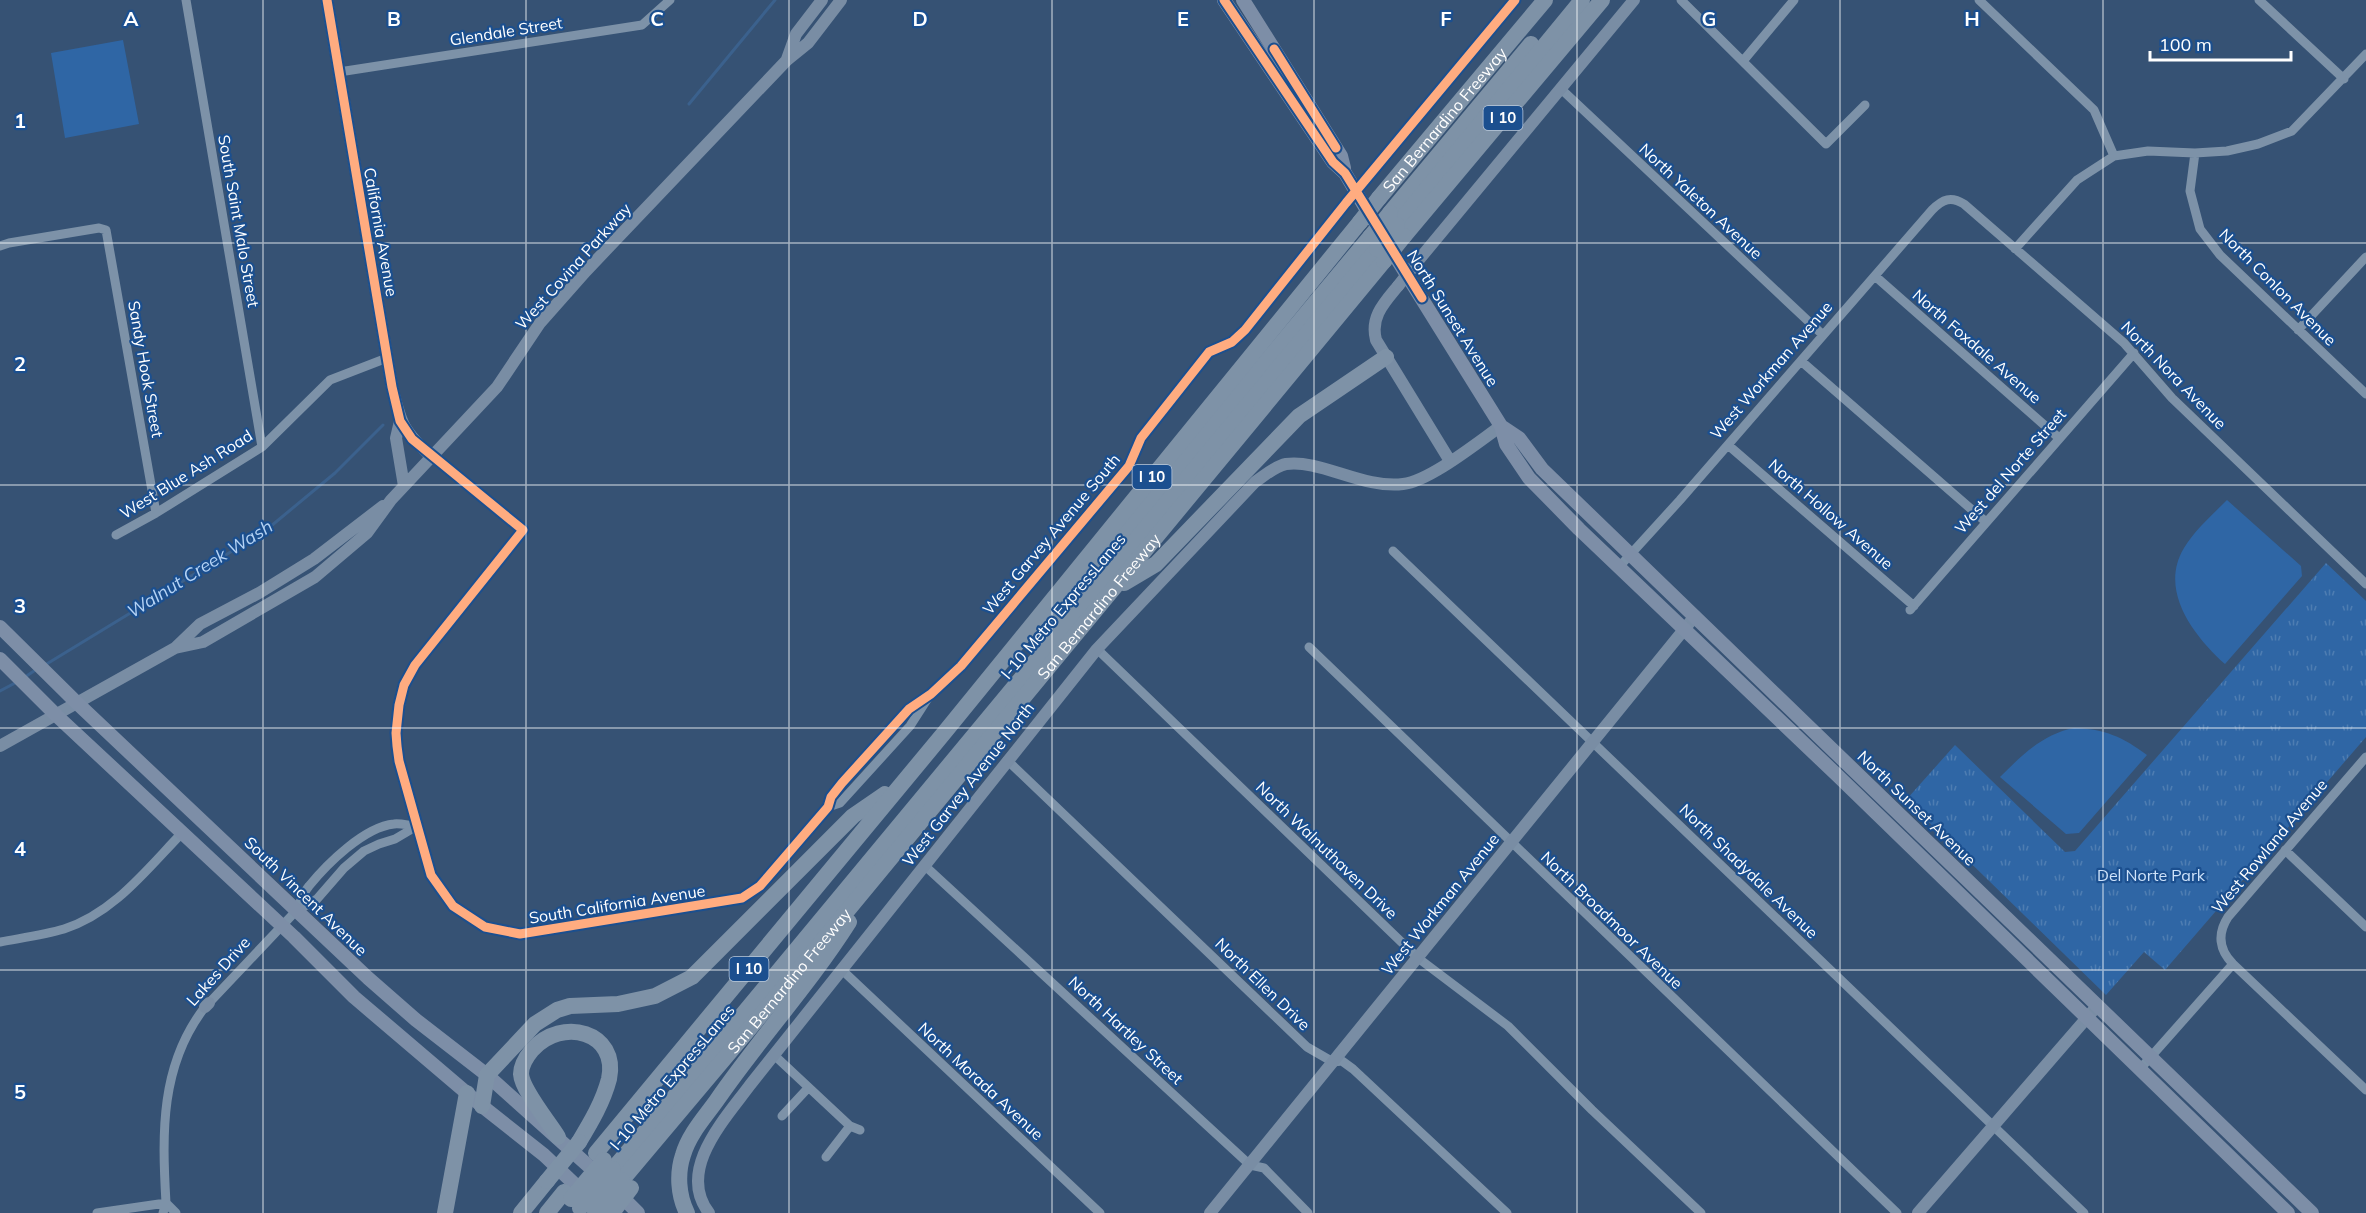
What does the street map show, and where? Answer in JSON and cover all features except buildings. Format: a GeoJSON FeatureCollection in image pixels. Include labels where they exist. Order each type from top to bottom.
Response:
{"type":"FeatureCollection","features":[{"type":"Feature","properties":{"kind":"highway","name":"San Bernardino Freeway"},"geometry":{"type":"LineString","coordinates":[[578,1203],[611,1171],[901,784],[1379,198],[1545,0]]}},
{"type":"Feature","properties":{"kind":"highway","name":"I-10 Metro ExpressLanes"},"geometry":{"type":"LineString","coordinates":[[1397,225],[1568,0]]}},
{"type":"Feature","properties":{"kind":"highway","name":"I-10 Metro ExpressLanes"},"geometry":{"type":"LineString","coordinates":[[611,1171],[1377,243],[1397,225],[1582,0]]}},
{"type":"Feature","properties":{"kind":"highway","name":"San Bernardino Freeway"},"geometry":{"type":"LineString","coordinates":[[546,1213],[578,1203],[611,1171],[698,1107],[714,1072],[1110,592],[1377,243],[1397,225],[1602,0]]}},
{"type":"Feature","properties":{"kind":"highway"},"geometry":{"type":"LineString","coordinates":[[1110,592],[1156,564],[1299,416],[1386,357]]}},
{"type":"Feature","properties":{"kind":"highway"},"geometry":{"type":"LineString","coordinates":[[482,1106],[487,1075],[535,1024],[557,1010],[580,1004],[618,1004],[638,1000],[668,991],[692,977],[853,816],[901,784]]}},
{"type":"Feature","properties":{"kind":"highway"},"geometry":{"type":"LineString","coordinates":[[687,1213],[682,1203],[680,1174],[682,1156],[689,1141],[729,1083],[824,961],[892,856]]}},
{"type":"Feature","properties":{"kind":"highway"},"geometry":{"type":"LineString","coordinates":[[521,1213],[579,1142],[601,1100],[609,1077],[610,1064],[600,1045],[580,1032],[568,1030],[545,1038],[528,1055],[522,1067],[523,1083],[558,1137]]}},
{"type":"Feature","properties":{"kind":"highway"},"geometry":{"type":"LineString","coordinates":[[445,1213],[467,1093]]}},
{"type":"Feature","properties":{"kind":"highway"},"geometry":{"type":"LineString","coordinates":[[611,1171],[612,1213]]}},
{"type":"Feature","properties":{"kind":"highway"},"geometry":{"type":"LineString","coordinates":[[559,1213],[578,1203]]}},
{"type":"Feature","properties":{"kind":"main road"},"geometry":{"type":"LineString","coordinates":[[1224,0],[1333,162],[1345,173]]}},
{"type":"Feature","properties":{"kind":"main road"},"geometry":{"type":"LineString","coordinates":[[1243,0],[1341,156],[1345,173]]}},
{"type":"Feature","properties":{"kind":"main road","name":"North Sunset Avenue"},"geometry":{"type":"LineString","coordinates":[[1345,173],[1377,243],[1502,426],[1519,438],[1542,469],[1630,555],[2312,1213]]}},
{"type":"Feature","properties":{"kind":"main road","name":"North Sunset Avenue"},"geometry":{"type":"LineString","coordinates":[[1502,426],[1506,444],[1529,478],[2288,1213]]}},
{"type":"Feature","properties":{"kind":"main road","name":"South Vincent Avenue"},"geometry":{"type":"LineString","coordinates":[[0,627],[296,911],[407,1013],[487,1075],[558,1137],[611,1171],[638,1213]]}},
{"type":"Feature","properties":{"kind":"main road"},"geometry":{"type":"LineString","coordinates":[[0,659],[57,716],[354,997],[482,1106],[544,1155],[578,1203],[604,1213]]}},
{"type":"Feature","properties":{"kind":"street","name":"South Saint Malo Street"},"geometry":{"type":"LineString","coordinates":[[186,0],[262,447]]}},
{"type":"Feature","properties":{"kind":"street","name":"California Avenue"},"geometry":{"type":"LineString","coordinates":[[327,0],[387,358],[400,421],[412,439],[432,457]]}},
{"type":"Feature","properties":{"kind":"street","name":"West Covina Parkway"},"geometry":{"type":"LineString","coordinates":[[787,60],[796,34],[822,0]]}},
{"type":"Feature","properties":{"kind":"street"},"geometry":{"type":"LineString","coordinates":[[827,19],[823,13],[832,0]]}},
{"type":"Feature","properties":{"kind":"street","name":"West Covina Parkway"},"geometry":{"type":"LineString","coordinates":[[0,746],[175,648],[203,642],[315,577],[368,533],[391,500],[497,387],[540,323],[586,271],[787,60],[808,43],[841,0]]}},
{"type":"Feature","properties":{"kind":"street","name":"West Garvey Avenue South"},"geometry":{"type":"LineString","coordinates":[[760,886],[828,807],[840,803],[910,726],[931,694],[961,666],[1129,466],[1141,438],[1209,352],[1232,342],[1245,330],[1366,178],[1515,0]]}},
{"type":"Feature","properties":{"kind":"street"},"geometry":{"type":"LineString","coordinates":[[1450,461],[1376,340],[1374,321],[1398,286],[1634,0]]}},
{"type":"Feature","properties":{"kind":"street"},"geometry":{"type":"LineString","coordinates":[[1681,0],[1826,144],[1865,105]]}},
{"type":"Feature","properties":{"kind":"street"},"geometry":{"type":"LineString","coordinates":[[1743,61],[1794,0]]}},
{"type":"Feature","properties":{"kind":"street"},"geometry":{"type":"LineString","coordinates":[[1979,0],[2094,110],[2114,156]]}},
{"type":"Feature","properties":{"kind":"street"},"geometry":{"type":"LineString","coordinates":[[2259,0],[2344,79]]}},
{"type":"Feature","properties":{"kind":"street","name":"Glendale Street"},"geometry":{"type":"LineString","coordinates":[[339,72],[642,25],[670,1]]}},
{"type":"Feature","properties":{"kind":"street"},"geometry":{"type":"LineString","coordinates":[[2015,249],[2077,180],[2114,156],[2148,150],[2195,153],[2227,151],[2258,144],[2292,131],[2366,54]]}},
{"type":"Feature","properties":{"kind":"street","name":"North Yaleton Avenue"},"geometry":{"type":"LineString","coordinates":[[1560,88],[1823,335]]}},
{"type":"Feature","properties":{"kind":"street","name":"North Conlon Avenue"},"geometry":{"type":"LineString","coordinates":[[2195,153],[2190,191],[2200,229],[2220,255],[2366,394]]}},
{"type":"Feature","properties":{"kind":"street","name":"West Workman Avenue"},"geometry":{"type":"LineString","coordinates":[[1619,567],[1941,201],[1950,199]]}},
{"type":"Feature","properties":{"kind":"street","name":"North Nora Avenue"},"geometry":{"type":"LineString","coordinates":[[1950,199],[1964,204],[2134,353],[2172,398],[2366,584]]}},
{"type":"Feature","properties":{"kind":"street","name":"Sandy Hook Street"},"geometry":{"type":"LineString","coordinates":[[0,246],[99,228],[106,230],[156,513]]}},
{"type":"Feature","properties":{"kind":"street"},"geometry":{"type":"LineString","coordinates":[[2298,330],[2366,257]]}},
{"type":"Feature","properties":{"kind":"street","name":"North Foxdale Avenue"},"geometry":{"type":"LineString","coordinates":[[1875,276],[2059,438]]}},
{"type":"Feature","properties":{"kind":"street","name":"West del Norte Street"},"geometry":{"type":"LineString","coordinates":[[1912,608],[2134,353]]}},
{"type":"Feature","properties":{"kind":"street","name":"West Blue Ash Road"},"geometry":{"type":"LineString","coordinates":[[116,534],[156,513],[262,447],[330,380],[387,358]]}},
{"type":"Feature","properties":{"kind":"street"},"geometry":{"type":"LineString","coordinates":[[1801,361],[1986,522]]}},
{"type":"Feature","properties":{"kind":"street"},"geometry":{"type":"LineString","coordinates":[[400,421],[396,438],[404,486]]}},
{"type":"Feature","properties":{"kind":"street","name":"West Garvey Avenue North"},"geometry":{"type":"LineString","coordinates":[[710,1213],[705,1207],[699,1189],[698,1172],[705,1151],[727,1116],[1097,649],[1255,482],[1285,464],[1305,464],[1355,479],[1386,484],[1405,484],[1426,476],[1502,426]]}},
{"type":"Feature","properties":{"kind":"street","name":"North Hollow Avenue"},"geometry":{"type":"LineString","coordinates":[[1728,445],[1912,608]]}},
{"type":"Feature","properties":{"kind":"street","name":"South California Avenue"},"geometry":{"type":"LineString","coordinates":[[432,457],[523,530],[418,659],[404,685],[397,721],[399,760],[431,875],[453,906],[485,927],[520,934],[737,899],[760,886]]}},
{"type":"Feature","properties":{"kind":"street","name":"North Shadydale Avenue"},"geometry":{"type":"LineString","coordinates":[[1393,550],[2084,1213]]}},
{"type":"Feature","properties":{"kind":"street","name":"West Workman Avenue"},"geometry":{"type":"LineString","coordinates":[[1210,1213],[1695,616]]}},
{"type":"Feature","properties":{"kind":"street","name":"North Broadmoor Avenue"},"geometry":{"type":"LineString","coordinates":[[1309,647],[1897,1213]]}},
{"type":"Feature","properties":{"kind":"street","name":"North Walnuthaven Drive"},"geometry":{"type":"LineString","coordinates":[[1097,649],[1418,958],[1508,1026],[1592,1110],[1701,1213]]}},
{"type":"Feature","properties":{"kind":"street","name":"West Rowland Avenue"},"geometry":{"type":"LineString","coordinates":[[2233,964],[2222,949],[2220,939],[2224,922],[2366,757]]}},
{"type":"Feature","properties":{"kind":"street","name":"North Ellen Drive"},"geometry":{"type":"LineString","coordinates":[[1007,760],[1307,1047],[1333,1062],[1342,1061],[1353,1069],[1507,1213]]}},
{"type":"Feature","properties":{"kind":"street"},"geometry":{"type":"LineString","coordinates":[[296,911],[308,888],[345,849],[373,831],[393,824],[417,826]]}},
{"type":"Feature","properties":{"kind":"street"},"geometry":{"type":"LineString","coordinates":[[296,911],[317,899],[344,868],[363,851],[395,839],[417,826]]}},
{"type":"Feature","properties":{"kind":"street"},"geometry":{"type":"LineString","coordinates":[[0,942],[63,930],[96,914],[124,893],[182,833]]}},
{"type":"Feature","properties":{"kind":"street"},"geometry":{"type":"LineString","coordinates":[[2285,850],[2366,927]]}},
{"type":"Feature","properties":{"kind":"street","name":"North Hartley Street"},"geometry":{"type":"LineString","coordinates":[[924,865],[1250,1165],[1264,1168],[1308,1213]]}},
{"type":"Feature","properties":{"kind":"street","name":"Lakes Drive"},"geometry":{"type":"LineString","coordinates":[[163,1213],[166,1203],[163,1138],[171,1076],[184,1040],[207,1005],[296,911]]}},
{"type":"Feature","properties":{"kind":"street"},"geometry":{"type":"LineString","coordinates":[[2140,1070],[2233,964],[2366,1090]]}},
{"type":"Feature","properties":{"kind":"street","name":"North Morada Avenue"},"geometry":{"type":"LineString","coordinates":[[842,970],[1100,1213]]}},
{"type":"Feature","properties":{"kind":"street"},"geometry":{"type":"LineString","coordinates":[[1918,1213],[2098,1005]]}},
{"type":"Feature","properties":{"kind":"street"},"geometry":{"type":"LineString","coordinates":[[774,1055],[850,1126],[861,1130]]}},
{"type":"Feature","properties":{"kind":"street"},"geometry":{"type":"LineString","coordinates":[[782,1116],[808,1088]]}},
{"type":"Feature","properties":{"kind":"street"},"geometry":{"type":"LineString","coordinates":[[826,1157],[850,1126]]}},
{"type":"Feature","properties":{"kind":"street"},"geometry":{"type":"LineString","coordinates":[[97,1213],[166,1203],[176,1213]]}},
{"type":"Feature","properties":{"kind":"green space"},"geometry":{"type":"Polygon","coordinates":[[[123,40],[139,124],[65,138],[51,53],[123,40]]]}},
{"type":"Feature","properties":{"kind":"green space"},"geometry":{"type":"Polygon","coordinates":[[[2227,500],[2301,566],[2302,576],[2225,664],[2202,641],[2192,627],[2178,596],[2175,580],[2177,564],[2188,541],[2227,500]]]}},
{"type":"Feature","properties":{"kind":"green space","name":"Del Norte Park"},"geometry":{"type":"Polygon","coordinates":[[[2326,563],[2366,601],[2366,737],[2165,970],[2144,952],[2106,995],[1906,800],[1955,745],[2065,852],[2075,851],[2326,563]]]}},
{"type":"Feature","properties":{"kind":"green space"},"geometry":{"type":"Polygon","coordinates":[[[2074,728],[2113,735],[2147,755],[2079,833],[2066,834],[2000,777],[2025,753],[2043,740],[2074,728]]]}},
{"type":"Feature","properties":{"kind":"waterway"},"geometry":{"type":"LineString","coordinates":[[689,104],[775,0]]}},
{"type":"Feature","properties":{"kind":"waterway","name":"Walnut Creek Wash"},"geometry":{"type":"LineString","coordinates":[[45,665],[265,531],[335,473],[383,425]]}},
{"type":"Feature","properties":{"kind":"waterway","name":"Walnut Creek Wash"},"geometry":{"type":"LineString","coordinates":[[25,677],[37,669]]}},
{"type":"Feature","properties":{"kind":"waterway","name":"Walnut Creek Wash"},"geometry":{"type":"LineString","coordinates":[[0,691],[17,682]]}},
{"type":"Feature","properties":{"kind":"cycle path"},"geometry":{"type":"LineString","coordinates":[[327,0],[392,387],[400,421],[412,439],[523,530],[415,665],[404,685],[396,733],[399,761],[431,875],[453,906],[485,927],[520,934],[742,898],[760,886],[828,807],[831,797],[842,783],[909,709],[931,694],[961,666],[1129,466],[1141,438],[1209,352],[1232,342],[1245,330],[1346,203],[1515,0]]}},
{"type":"Feature","properties":{"kind":"cycle path"},"geometry":{"type":"LineString","coordinates":[[1224,0],[1333,162],[1345,173],[1422,298]]}},
{"type":"Feature","properties":{"kind":"cycle path"},"geometry":{"type":"LineString","coordinates":[[1274,49],[1336,148]]}}]}
